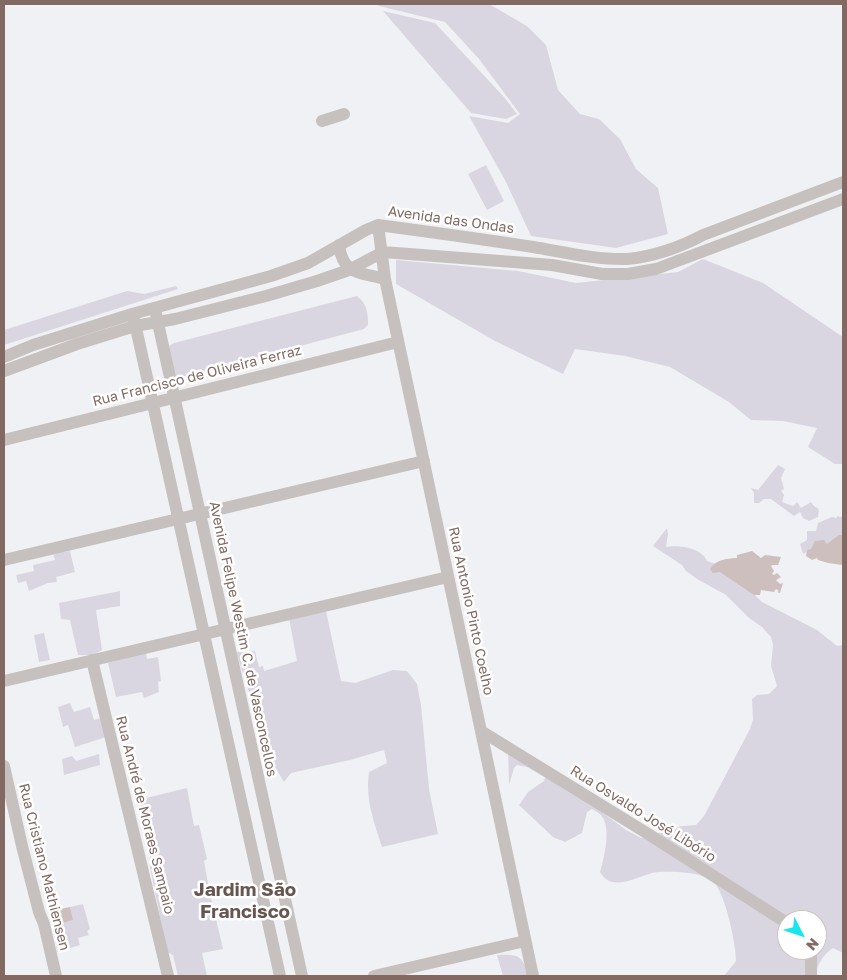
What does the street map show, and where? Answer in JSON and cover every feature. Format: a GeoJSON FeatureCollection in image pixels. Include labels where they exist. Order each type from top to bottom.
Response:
{"type":"FeatureCollection","features":[{"type":"Feature","properties":{"kind":"street"},"geometry":{"type":"LineString","coordinates":[[322,121],[344,114]]}},
{"type":"Feature","properties":{"kind":"street","name":"Avenida das Ondas"},"geometry":{"type":"LineString","coordinates":[[4,371],[77,344],[134,320],[155,308],[271,276],[308,262],[378,225],[603,259],[642,257],[678,246],[843,182]]}},
{"type":"Feature","properties":{"kind":"street"},"geometry":{"type":"LineString","coordinates":[[383,252],[552,265],[602,274],[628,274],[656,269],[843,199]]}},
{"type":"Feature","properties":{"kind":"street","name":"Rua Antonio Pinto Coelho"},"geometry":{"type":"LineString","coordinates":[[378,225],[385,279],[398,342],[533,976]]}},
{"type":"Feature","properties":{"kind":"street"},"geometry":{"type":"LineString","coordinates":[[339,245],[340,255],[349,270],[385,279]]}},
{"type":"Feature","properties":{"kind":"street","name":"Avenida das Ondas"},"geometry":{"type":"LineString","coordinates":[[4,357],[33,345],[134,320],[158,321],[266,296],[349,270],[383,252]]}},
{"type":"Feature","properties":{"kind":"street","name":"Avenida Felipe Westim C. de Vasconcellos"},"geometry":{"type":"LineString","coordinates":[[155,308],[302,976]]}},
{"type":"Feature","properties":{"kind":"street"},"geometry":{"type":"LineString","coordinates":[[134,320],[280,976]]}},
{"type":"Feature","properties":{"kind":"street","name":"Rua Francisco de Oliveira Ferraz"},"geometry":{"type":"LineString","coordinates":[[4,440],[398,342]]}},
{"type":"Feature","properties":{"kind":"street"},"geometry":{"type":"LineString","coordinates":[[4,560],[424,461]]}},
{"type":"Feature","properties":{"kind":"street"},"geometry":{"type":"LineString","coordinates":[[4,681],[448,577]]}},
{"type":"Feature","properties":{"kind":"street","name":"Rua André de Moraes Sampaio"},"geometry":{"type":"LineString","coordinates":[[92,660],[168,976]]}},
{"type":"Feature","properties":{"kind":"street","name":"Rua Osvaldo José Libório"},"geometry":{"type":"LineString","coordinates":[[481,731],[645,832],[777,917]]}},
{"type":"Feature","properties":{"kind":"street","name":"Rua Cristiano Mathiensen"},"geometry":{"type":"LineString","coordinates":[[4,766],[22,846],[39,912],[44,924],[56,976]]}},
{"type":"Feature","properties":{"kind":"street"},"geometry":{"type":"LineString","coordinates":[[374,976],[420,971],[526,941]]}},
{"type":"Feature","properties":{"kind":"street"},"geometry":{"type":"LineString","coordinates":[[810,960],[811,976]]}},
{"type":"Feature","properties":{"kind":"shaded area"},"geometry":{"type":"Polygon","coordinates":[[[377,4],[489,4],[527,26],[546,45],[558,90],[580,114],[599,119],[620,139],[636,169],[658,188],[668,234],[616,248],[531,236],[505,180],[469,116],[508,123],[520,114],[479,59],[445,22],[377,4]]]}},
{"type":"Feature","properties":{"kind":"shaded area"},"geometry":{"type":"Polygon","coordinates":[[[383,11],[435,23],[504,97],[517,114],[506,119],[471,113],[383,11]]]}},
{"type":"Feature","properties":{"kind":"shaded area"},"geometry":{"type":"Polygon","coordinates":[[[486,165],[504,201],[487,210],[468,174],[486,165]]]}},
{"type":"Feature","properties":{"kind":"shaded area"},"geometry":{"type":"Polygon","coordinates":[[[703,259],[763,283],[843,337],[843,464],[835,464],[808,447],[817,428],[783,421],[751,420],[729,402],[670,367],[625,356],[575,349],[563,374],[495,341],[396,284],[396,260],[518,271],[576,283],[678,272],[703,259]]]}},
{"type":"Feature","properties":{"kind":"shaded area"},"geometry":{"type":"Polygon","coordinates":[[[176,286],[178,289],[4,345],[4,330],[127,291],[144,294],[176,286]]]}},
{"type":"Feature","properties":{"kind":"shaded area"},"geometry":{"type":"Polygon","coordinates":[[[357,296],[365,305],[367,312],[368,325],[364,329],[179,378],[167,370],[169,346],[174,343],[357,296]]]}},
{"type":"Feature","properties":{"kind":"shaded area"},"geometry":{"type":"Polygon","coordinates":[[[778,465],[785,469],[781,478],[784,489],[781,491],[784,495],[782,502],[793,506],[797,502],[801,508],[811,502],[819,509],[818,517],[809,521],[803,518],[800,512],[794,516],[771,499],[764,499],[759,503],[754,503],[754,493],[751,488],[758,490],[778,465]]]}},
{"type":"Feature","properties":{"kind":"shaded area"},"geometry":{"type":"Polygon","coordinates":[[[843,515],[843,540],[840,549],[811,549],[803,554],[800,544],[807,540],[807,531],[816,531],[818,523],[843,515]]]}},
{"type":"Feature","properties":{"kind":"shaded area"},"geometry":{"type":"Polygon","coordinates":[[[667,528],[666,547],[677,546],[695,550],[704,556],[707,561],[725,567],[762,602],[817,630],[837,646],[843,645],[843,953],[833,948],[827,954],[827,910],[777,910],[777,960],[822,960],[816,976],[724,976],[736,961],[736,953],[725,906],[717,886],[712,880],[692,873],[665,872],[652,873],[624,882],[610,881],[600,872],[605,853],[606,839],[606,825],[601,815],[592,809],[587,812],[582,833],[565,842],[553,837],[519,805],[528,792],[544,781],[545,777],[527,767],[517,765],[514,768],[509,785],[508,748],[587,801],[626,830],[641,838],[682,826],[696,825],[704,816],[750,729],[753,720],[752,699],[757,695],[769,694],[777,686],[771,666],[773,645],[771,637],[726,595],[697,579],[686,571],[682,565],[653,546],[667,528]]]}},
{"type":"Feature","properties":{"kind":"shaded area"},"geometry":{"type":"Polygon","coordinates":[[[839,535],[843,535],[843,565],[828,563],[817,558],[812,560],[806,556],[807,550],[811,549],[815,541],[824,540],[827,544],[839,535]]]}},
{"type":"Feature","properties":{"kind":"shaded area"},"geometry":{"type":"Polygon","coordinates":[[[70,551],[75,572],[56,577],[57,582],[48,583],[29,591],[26,581],[18,583],[16,575],[34,571],[33,565],[55,560],[53,553],[70,551]]]}},
{"type":"Feature","properties":{"kind":"shaded area"},"geometry":{"type":"Polygon","coordinates":[[[752,551],[761,558],[765,555],[781,557],[778,565],[771,566],[774,571],[772,574],[777,573],[781,577],[776,580],[780,584],[783,583],[780,593],[776,589],[774,592],[761,590],[760,595],[754,595],[720,572],[713,573],[710,569],[718,561],[737,558],[737,555],[752,551]]]}},
{"type":"Feature","properties":{"kind":"shaded area"},"geometry":{"type":"Polygon","coordinates":[[[120,591],[120,606],[96,610],[102,650],[93,655],[78,655],[70,620],[61,619],[59,603],[120,591]]]}},
{"type":"Feature","properties":{"kind":"shaded area"},"geometry":{"type":"Polygon","coordinates":[[[326,611],[341,681],[355,683],[393,670],[407,671],[417,684],[421,705],[429,789],[438,834],[382,847],[371,810],[368,782],[369,772],[387,763],[384,750],[350,760],[291,773],[284,782],[272,762],[236,652],[255,651],[259,667],[263,666],[264,671],[297,661],[289,618],[326,611]]]}},
{"type":"Feature","properties":{"kind":"shaded area"},"geometry":{"type":"Polygon","coordinates":[[[44,633],[50,660],[39,662],[34,635],[44,633]]]}},
{"type":"Feature","properties":{"kind":"shaded area"},"geometry":{"type":"Polygon","coordinates":[[[146,652],[147,659],[158,657],[161,681],[158,682],[159,692],[144,698],[142,692],[116,697],[108,663],[146,652]]]}},
{"type":"Feature","properties":{"kind":"shaded area"},"geometry":{"type":"Polygon","coordinates":[[[70,703],[74,712],[90,707],[94,720],[101,718],[106,737],[75,747],[68,725],[63,727],[58,707],[70,703]]]}},
{"type":"Feature","properties":{"kind":"shaded area"},"geometry":{"type":"Polygon","coordinates":[[[99,754],[100,765],[64,775],[62,759],[72,756],[76,761],[99,754]]]}},
{"type":"Feature","properties":{"kind":"shaded area"},"geometry":{"type":"Polygon","coordinates":[[[187,788],[194,826],[199,825],[207,859],[204,861],[223,949],[202,953],[207,976],[178,976],[173,955],[167,952],[138,800],[187,788]]]}},
{"type":"Feature","properties":{"kind":"shaded area"},"geometry":{"type":"Polygon","coordinates":[[[83,904],[90,929],[87,931],[89,935],[78,938],[80,945],[57,952],[55,937],[58,936],[55,925],[72,920],[70,907],[83,904]]]}},
{"type":"Feature","properties":{"kind":"shaded area"},"geometry":{"type":"Polygon","coordinates":[[[70,907],[73,920],[55,925],[50,911],[70,907]]]}},
{"type":"Feature","properties":{"kind":"shaded area"},"geometry":{"type":"Polygon","coordinates":[[[497,955],[518,957],[522,960],[528,976],[503,976],[497,955]]]}},
{"type":"Feature","properties":{"kind":"district","name":"Jardim São Francisco"},"geometry":{"type":"Point","coordinates":[245,901]}}]}
